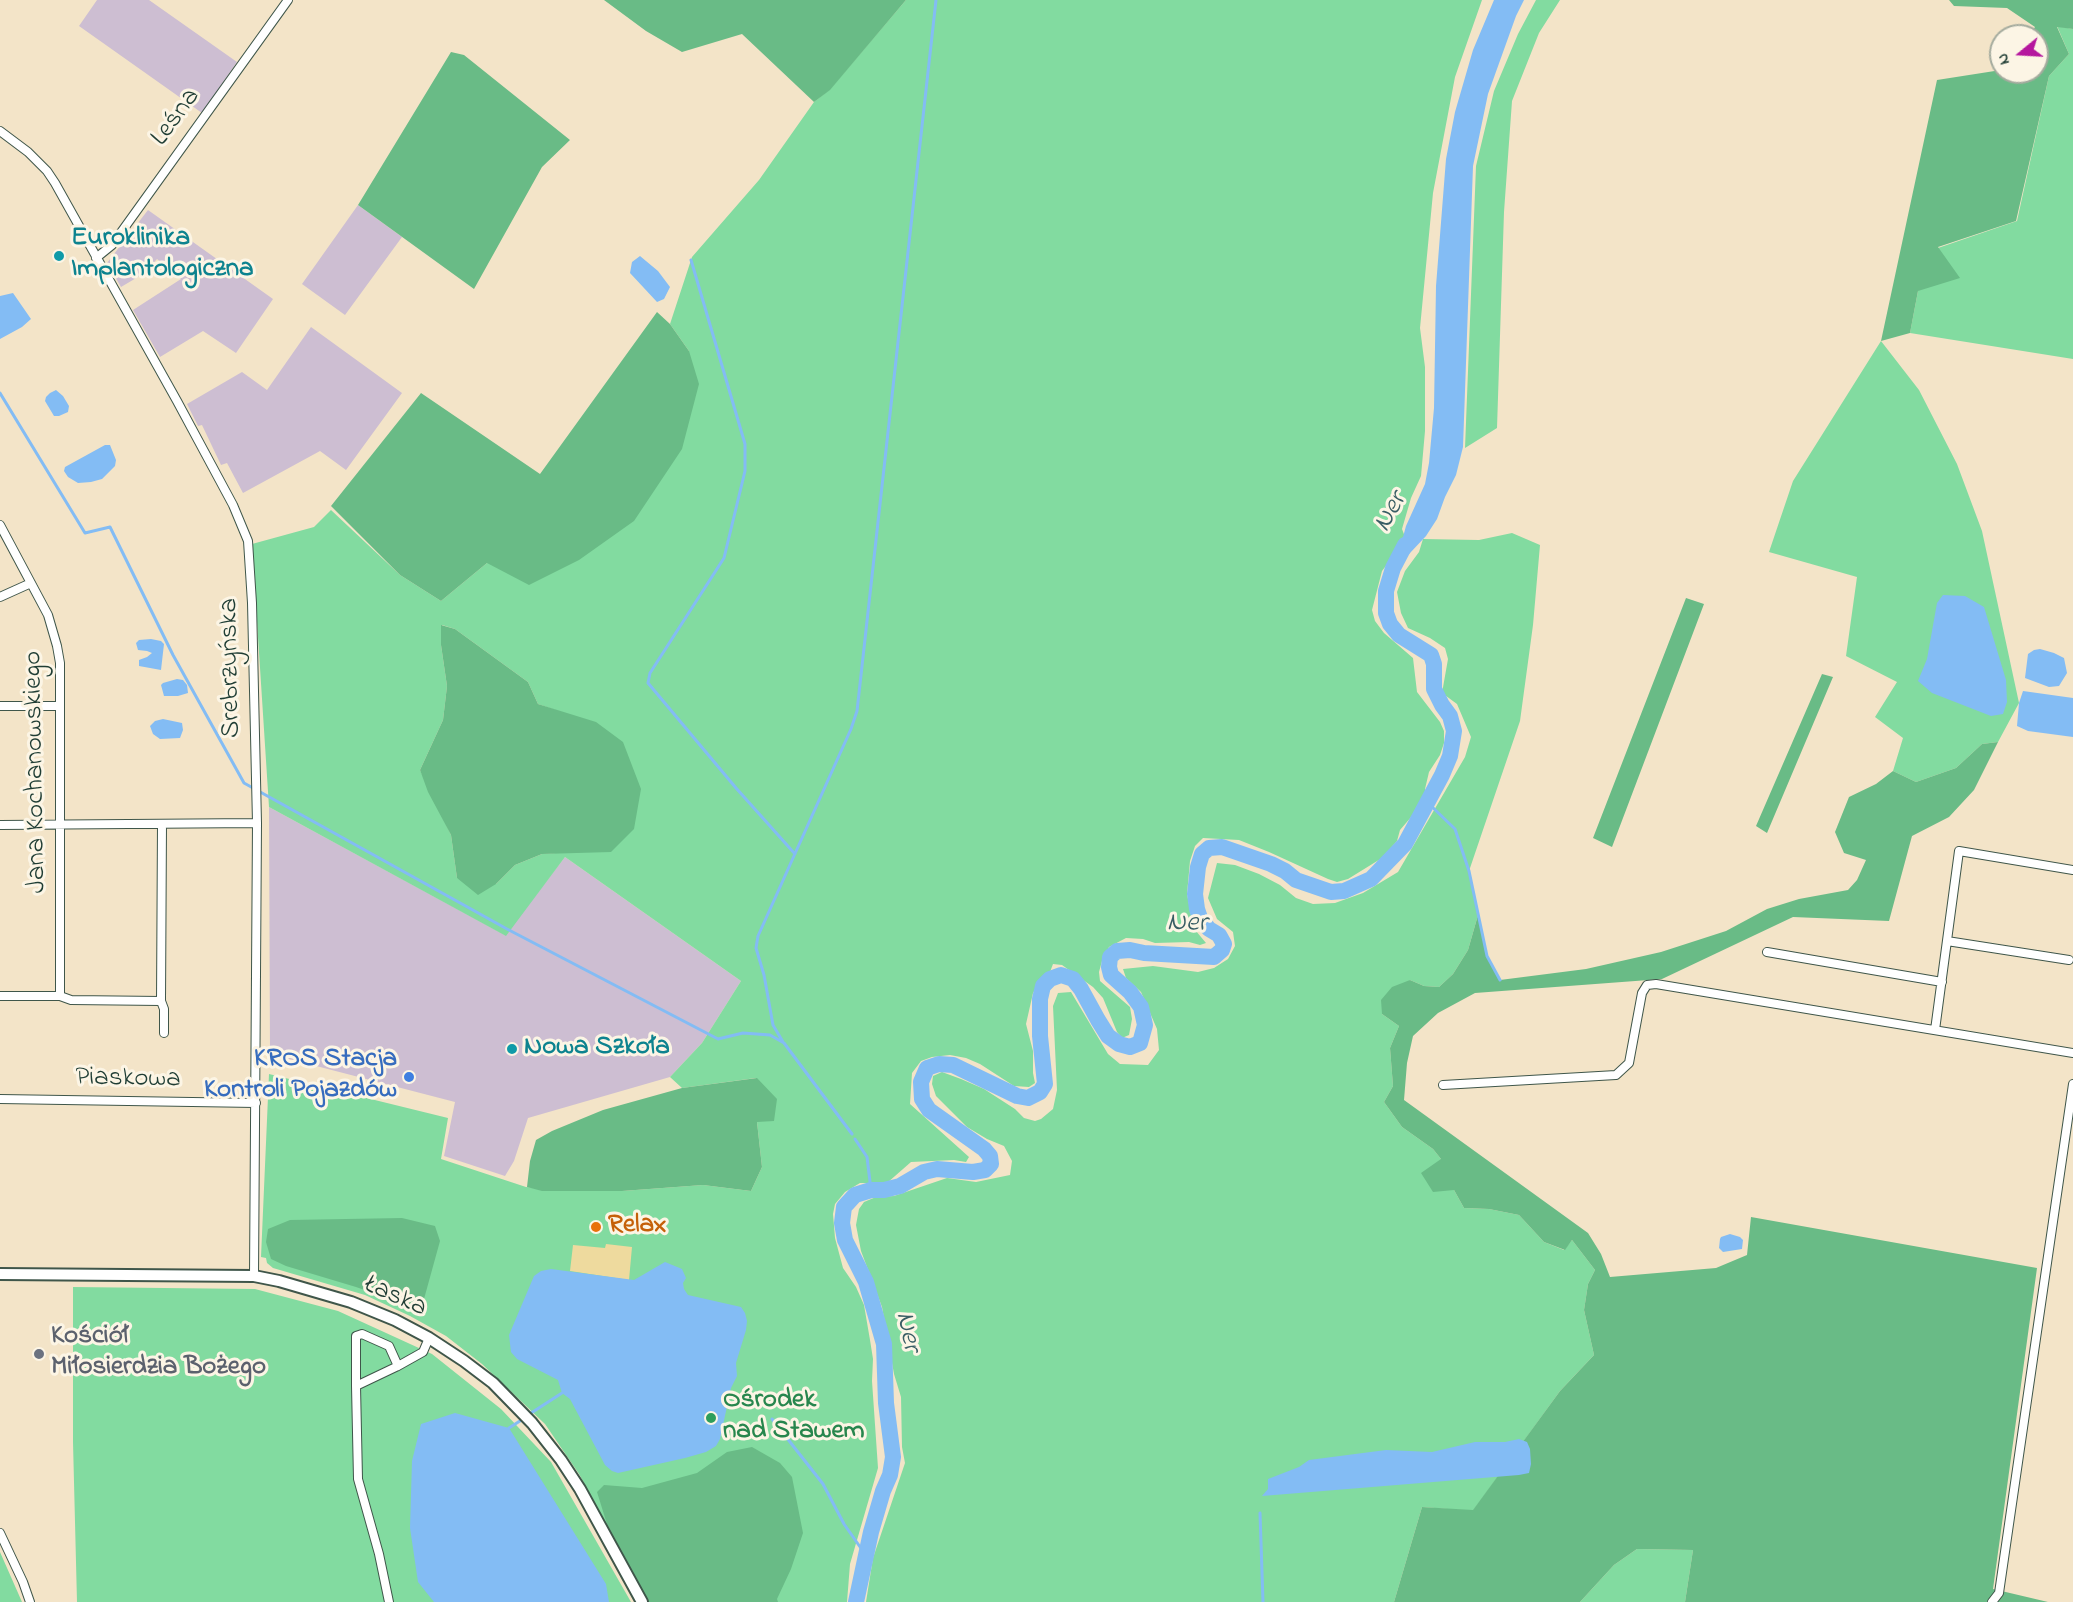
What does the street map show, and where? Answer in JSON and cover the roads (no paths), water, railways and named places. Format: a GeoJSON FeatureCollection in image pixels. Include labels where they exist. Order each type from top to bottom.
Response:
{"type":"FeatureCollection","features":[{"type":"Feature","properties":{"kind":"main road","name":"Łaska"},"geometry":{"type":"LineString","coordinates":[[0,1274],[254,1276],[351,1302],[395,1320],[480,1373],[532,1423],[580,1489],[642,1602]]}},
{"type":"Feature","properties":{"kind":"street","name":"Leśna"},"geometry":{"type":"LineString","coordinates":[[96,258],[112,245],[288,0]]}},
{"type":"Feature","properties":{"kind":"street","name":"Srebrzyńska"},"geometry":{"type":"LineString","coordinates":[[0,131],[28,152],[46,171],[208,458],[233,505],[248,541],[252,603],[257,824],[254,1276]]}},
{"type":"Feature","properties":{"kind":"street","name":"Jana Kochanowskiego"},"geometry":{"type":"LineString","coordinates":[[0,525],[48,615],[60,663],[60,996]]}},
{"type":"Feature","properties":{"kind":"street"},"geometry":{"type":"LineString","coordinates":[[0,597],[32,583]]}},
{"type":"Feature","properties":{"kind":"street"},"geometry":{"type":"LineString","coordinates":[[0,706],[60,706]]}},
{"type":"Feature","properties":{"kind":"street"},"geometry":{"type":"LineString","coordinates":[[162,824],[161,1001],[164,1009],[164,1032]]}},
{"type":"Feature","properties":{"kind":"street"},"geometry":{"type":"LineString","coordinates":[[0,825],[257,824]]}},
{"type":"Feature","properties":{"kind":"street"},"geometry":{"type":"LineString","coordinates":[[1935,1030],[1959,851],[2073,870]]}},
{"type":"Feature","properties":{"kind":"street"},"geometry":{"type":"LineString","coordinates":[[1947,942],[2069,960]]}},
{"type":"Feature","properties":{"kind":"street"},"geometry":{"type":"LineString","coordinates":[[1767,952],[1941,982]]}},
{"type":"Feature","properties":{"kind":"street"},"geometry":{"type":"LineString","coordinates":[[1443,1085],[1616,1075],[1629,1064],[1642,993],[1647,985],[1656,984],[2073,1053]]}},
{"type":"Feature","properties":{"kind":"street"},"geometry":{"type":"LineString","coordinates":[[0,996],[60,996],[71,1000],[161,1001]]}},
{"type":"Feature","properties":{"kind":"street"},"geometry":{"type":"LineString","coordinates":[[1992,1602],[1998,1593],[2073,1084]]}},
{"type":"Feature","properties":{"kind":"street","name":"Piaskowa"},"geometry":{"type":"LineString","coordinates":[[0,1099],[256,1103]]}},
{"type":"Feature","properties":{"kind":"street"},"geometry":{"type":"LineString","coordinates":[[389,1602],[379,1554],[358,1479],[356,1336],[362,1334],[388,1346],[398,1366]]}},
{"type":"Feature","properties":{"kind":"street"},"geometry":{"type":"LineString","coordinates":[[356,1386],[423,1352],[428,1341]]}},
{"type":"Feature","properties":{"kind":"street"},"geometry":{"type":"LineString","coordinates":[[0,1533],[30,1602]]}},
{"type":"Feature","properties":{"kind":"water"},"geometry":{"type":"Polygon","coordinates":[[[1494,0],[1524,0],[1488,94],[1473,166],[1463,447],[1456,475],[1437,519],[1426,536],[1394,570],[1406,526],[1425,484],[1429,463],[1434,408],[1436,286],[1446,159],[1455,112],[1473,50],[1494,0]]]}},
{"type":"Feature","properties":{"kind":"water"},"geometry":{"type":"Polygon","coordinates":[[[640,256],[658,271],[670,287],[664,299],[657,302],[630,273],[632,262],[640,256]]]}},
{"type":"Feature","properties":{"kind":"water"},"geometry":{"type":"Polygon","coordinates":[[[13,293],[31,319],[22,327],[0,339],[0,296],[13,293]]]}},
{"type":"Feature","properties":{"kind":"water"},"geometry":{"type":"Polygon","coordinates":[[[56,390],[69,406],[68,412],[59,416],[54,416],[45,401],[50,393],[56,390]]]}},
{"type":"Feature","properties":{"kind":"water"},"geometry":{"type":"Polygon","coordinates":[[[105,445],[110,445],[116,460],[115,466],[102,479],[78,483],[68,477],[64,471],[65,467],[105,445]]]}},
{"type":"Feature","properties":{"kind":"water"},"geometry":{"type":"Polygon","coordinates":[[[1943,595],[1965,596],[1984,607],[2006,680],[2007,702],[2003,714],[1991,716],[1932,693],[1918,681],[1927,659],[1937,603],[1943,595]]]}},
{"type":"Feature","properties":{"kind":"water"},"geometry":{"type":"Polygon","coordinates":[[[151,639],[164,644],[161,670],[139,666],[139,660],[152,653],[138,650],[136,643],[139,640],[151,639]]]}},
{"type":"Feature","properties":{"kind":"water"},"geometry":{"type":"Polygon","coordinates":[[[2040,649],[2064,658],[2067,673],[2059,686],[2049,687],[2025,678],[2028,654],[2040,649]]]}},
{"type":"Feature","properties":{"kind":"water"},"geometry":{"type":"Polygon","coordinates":[[[177,679],[183,680],[187,685],[188,693],[164,696],[161,685],[177,679]]]}},
{"type":"Feature","properties":{"kind":"water"},"geometry":{"type":"Polygon","coordinates":[[[2023,691],[2073,698],[2073,737],[2028,731],[2017,726],[2019,703],[2023,691]]]}},
{"type":"Feature","properties":{"kind":"water"},"geometry":{"type":"Polygon","coordinates":[[[163,719],[182,723],[183,730],[180,738],[160,739],[153,734],[150,726],[155,721],[163,719]]]}},
{"type":"Feature","properties":{"kind":"water"},"geometry":{"type":"Polygon","coordinates":[[[1730,1234],[1743,1240],[1742,1249],[1723,1252],[1719,1248],[1720,1239],[1730,1234]]]}},
{"type":"Feature","properties":{"kind":"water"},"geometry":{"type":"Polygon","coordinates":[[[665,1262],[682,1269],[686,1278],[683,1283],[684,1289],[688,1295],[741,1307],[745,1313],[746,1330],[736,1363],[737,1376],[731,1388],[720,1439],[716,1446],[706,1452],[685,1458],[618,1473],[605,1465],[570,1399],[562,1393],[558,1380],[517,1359],[511,1352],[509,1335],[534,1276],[541,1271],[551,1269],[634,1280],[665,1262]]]}},
{"type":"Feature","properties":{"kind":"water"},"geometry":{"type":"Polygon","coordinates":[[[455,1413],[509,1428],[606,1584],[609,1602],[434,1602],[418,1582],[410,1528],[412,1461],[421,1424],[455,1413]]]}},
{"type":"Feature","properties":{"kind":"water"},"geometry":{"type":"Polygon","coordinates":[[[1519,1439],[1527,1442],[1530,1449],[1529,1473],[1262,1496],[1268,1489],[1268,1479],[1299,1467],[1309,1460],[1386,1450],[1432,1452],[1475,1442],[1505,1442],[1519,1439]]]}},
{"type":"Feature","properties":{"kind":"waterway"},"geometry":{"type":"LineString","coordinates":[[783,1042],[773,1025],[764,975],[756,948],[758,936],[857,711],[936,0]]}},
{"type":"Feature","properties":{"kind":"waterway"},"geometry":{"type":"LineString","coordinates":[[691,260],[745,444],[745,471],[724,558],[650,673],[648,683],[795,854]]}},
{"type":"Feature","properties":{"kind":"waterway"},"geometry":{"type":"LineString","coordinates":[[0,393],[85,533],[110,527],[173,655],[244,783],[507,929],[718,1039],[743,1033],[770,1035],[784,1043],[852,1134]]}},
{"type":"Feature","properties":{"kind":"waterway","name":"Ner"},"geometry":{"type":"LineString","coordinates":[[856,1602],[871,1532],[890,1475],[893,1457],[886,1403],[884,1344],[866,1282],[845,1240],[842,1223],[844,1207],[855,1195],[900,1186],[924,1172],[937,1169],[973,1172],[985,1170],[991,1164],[990,1156],[984,1149],[929,1110],[922,1099],[921,1082],[927,1068],[939,1064],[953,1065],[1017,1096],[1028,1098],[1040,1092],[1045,1084],[1040,1036],[1040,999],[1043,986],[1050,979],[1061,975],[1073,979],[1108,1036],[1119,1044],[1130,1047],[1140,1043],[1145,1025],[1141,1007],[1130,992],[1111,975],[1110,957],[1117,951],[1130,950],[1144,953],[1214,957],[1222,950],[1224,944],[1219,935],[1209,929],[1200,918],[1195,894],[1198,867],[1202,854],[1209,848],[1222,847],[1271,864],[1296,880],[1331,892],[1344,891],[1371,879],[1405,844],[1442,775],[1450,756],[1454,731],[1450,716],[1434,689],[1434,664],[1431,655],[1399,635],[1390,624],[1386,613],[1386,591],[1393,568],[1405,545]]}},
{"type":"Feature","properties":{"kind":"waterway"},"geometry":{"type":"LineString","coordinates":[[1427,802],[1455,829],[1469,871],[1487,956],[1500,980]]}},
{"type":"Feature","properties":{"kind":"waterway"},"geometry":{"type":"LineString","coordinates":[[855,1139],[867,1157],[871,1190]]}},
{"type":"Feature","properties":{"kind":"waterway"},"geometry":{"type":"LineString","coordinates":[[528,1415],[562,1393]]}},
{"type":"Feature","properties":{"kind":"waterway"},"geometry":{"type":"LineString","coordinates":[[509,1428],[523,1419]]}},
{"type":"Feature","properties":{"kind":"waterway"},"geometry":{"type":"LineString","coordinates":[[772,1419],[823,1484],[844,1524],[865,1554]]}},
{"type":"Feature","properties":{"kind":"waterway"},"geometry":{"type":"LineString","coordinates":[[1260,1513],[1263,1602]]}},
{"type":"Feature","properties":{"kind":"place","name":"Euroklinika Implantologiczna"},"geometry":{"type":"Point","coordinates":[59,256]}},
{"type":"Feature","properties":{"kind":"place","name":"Nowa Szkoła"},"geometry":{"type":"Point","coordinates":[512,1049]}},
{"type":"Feature","properties":{"kind":"place","name":"KROS Stacja Kontroli Pojazdów"},"geometry":{"type":"Point","coordinates":[409,1077]}},
{"type":"Feature","properties":{"kind":"place","name":"Relax"},"geometry":{"type":"Point","coordinates":[596,1227]}},
{"type":"Feature","properties":{"kind":"place","name":"Kościół Miłosierdzia Bożego"},"geometry":{"type":"Point","coordinates":[39,1354]}},
{"type":"Feature","properties":{"kind":"place","name":"Ośrodek nad Stawem"},"geometry":{"type":"Point","coordinates":[711,1418]}}]}
